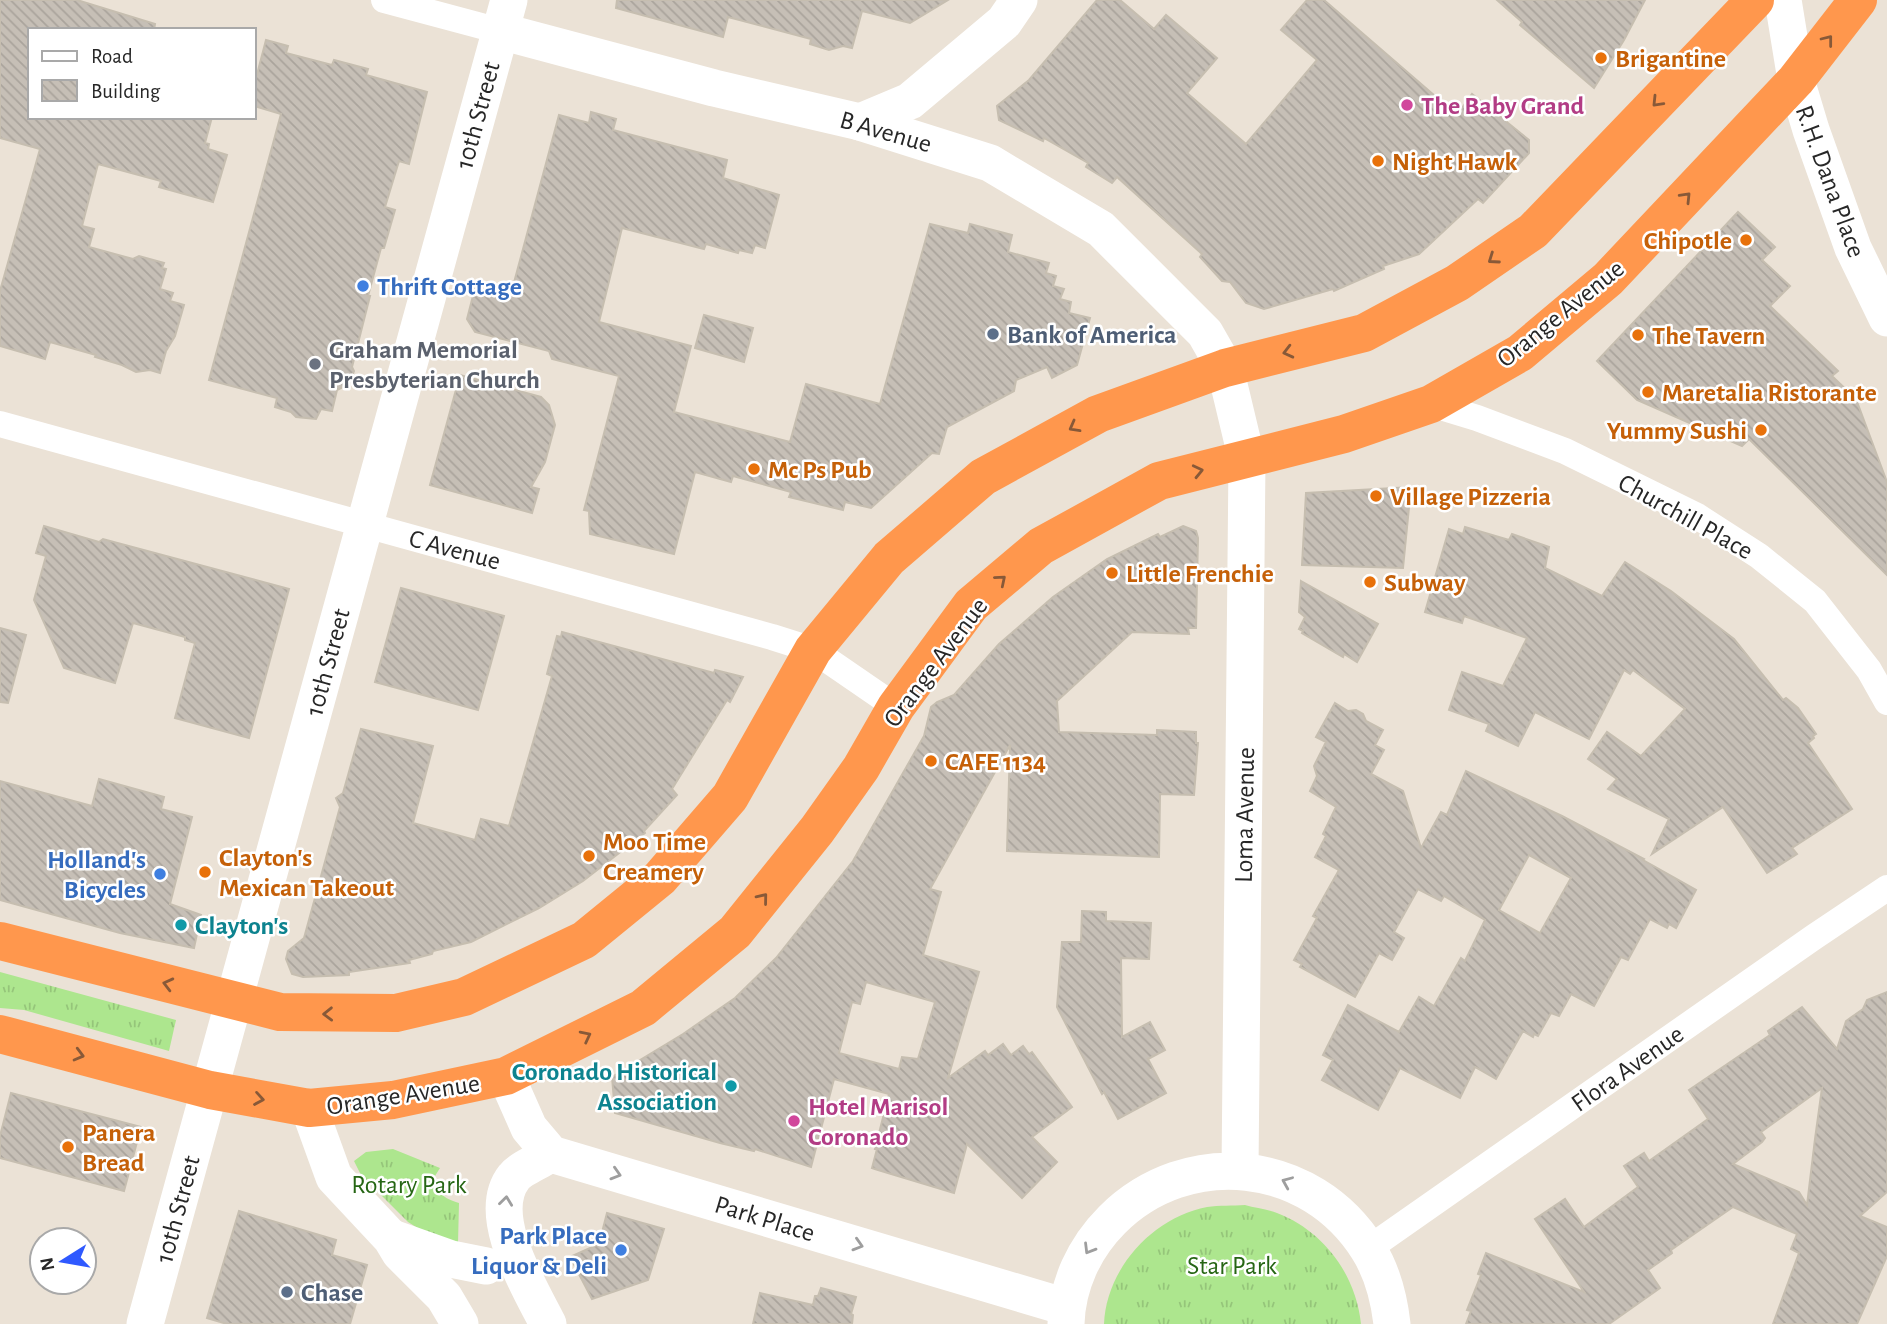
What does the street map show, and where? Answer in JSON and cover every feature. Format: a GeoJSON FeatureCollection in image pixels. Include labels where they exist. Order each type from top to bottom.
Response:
{"type":"FeatureCollection","features":[{"type":"Feature","properties":{"kind":"highway"},"geometry":{"type":"LineString","coordinates":[[0,942],[280,1012],[396,1013],[464,997],[584,940],[660,878],[730,797],[813,650],[889,558],[983,477],[1098,414],[1225,368],[1364,333],[1457,283],[1533,231],[1755,0]]}},
{"type":"Feature","properties":{"kind":"highway","name":"Orange Avenue"},"geometry":{"type":"LineString","coordinates":[[0,1034],[210,1090],[309,1108],[393,1100],[506,1076],[643,1007],[735,932],[817,830],[861,768],[896,707],[971,605],[1041,546],[1159,481],[1344,434],[1431,404],[1520,353],[1608,278],[1796,80],[1858,0]]}},
{"type":"Feature","properties":{"kind":"street","name":"B Avenue"},"geometry":{"type":"LineString","coordinates":[[384,0],[505,16],[714,88],[860,122],[990,163],[1101,229],[1205,333],[1225,368],[1247,460]]}},
{"type":"Feature","properties":{"kind":"street"},"geometry":{"type":"LineString","coordinates":[[860,122],[910,101],[1004,22],[1019,0]]}},
{"type":"Feature","properties":{"kind":"street","name":"R.H. Dana Place"},"geometry":{"type":"LineString","coordinates":[[1783,0],[1796,80],[1811,130],[1853,248],[1887,318]]}},
{"type":"Feature","properties":{"kind":"street","name":"10th Street"},"geometry":{"type":"LineString","coordinates":[[145,1324],[505,16]]}},
{"type":"Feature","properties":{"kind":"street","name":"Churchill Place"},"geometry":{"type":"LineString","coordinates":[[1431,404],[1565,451],[1697,516],[1759,556],[1815,601],[1869,670],[1887,702]]}},
{"type":"Feature","properties":{"kind":"street","name":"C Avenue"},"geometry":{"type":"LineString","coordinates":[[0,424],[772,636],[813,650],[896,707]]}},
{"type":"Feature","properties":{"kind":"street","name":"Loma Avenue"},"geometry":{"type":"LineString","coordinates":[[1240,1170],[1247,460]]}},
{"type":"Feature","properties":{"kind":"street","name":"Flora Avenue"},"geometry":{"type":"LineString","coordinates":[[1368,1249],[1887,888]]}},
{"type":"Feature","properties":{"kind":"street"},"geometry":{"type":"LineString","coordinates":[[506,1076],[529,1128],[551,1154],[515,1175],[507,1190],[503,1220],[503,1266],[548,1324]]}},
{"type":"Feature","properties":{"kind":"street"},"geometry":{"type":"LineString","coordinates":[[309,1108],[334,1177],[391,1238],[400,1253],[452,1311],[503,1266]]}},
{"type":"Feature","properties":{"kind":"street","name":"Park Place"},"geometry":{"type":"LineString","coordinates":[[551,1154],[1066,1316]]}},
{"type":"Feature","properties":{"kind":"street"},"geometry":{"type":"LineString","coordinates":[[1066,1316],[1078,1268],[1098,1233],[1127,1205],[1162,1184],[1174,1180],[1200,1172],[1240,1170],[1279,1178],[1314,1195],[1345,1219],[1368,1249],[1384,1285],[1392,1324]]}},
{"type":"Feature","properties":{"kind":"street"},"geometry":{"type":"LineString","coordinates":[[391,1238],[451,1259],[503,1266]]}},
{"type":"Feature","properties":{"kind":"green space"},"geometry":{"type":"Polygon","coordinates":[[[0,972],[176,1020],[169,1051],[24,1010],[0,1008],[0,972]]]}},
{"type":"Feature","properties":{"kind":"green space","name":"Rotary Park"},"geometry":{"type":"Polygon","coordinates":[[[393,1149],[440,1168],[435,1176],[439,1191],[448,1199],[459,1203],[458,1244],[440,1242],[408,1222],[361,1175],[354,1161],[366,1152],[393,1149]]]}},
{"type":"Feature","properties":{"kind":"green space","name":"Star Park"},"geometry":{"type":"Polygon","coordinates":[[[1245,1205],[1294,1221],[1323,1243],[1345,1272],[1358,1306],[1361,1324],[1104,1324],[1113,1284],[1123,1265],[1151,1234],[1187,1213],[1212,1206],[1245,1205]]]}},
{"type":"Feature","properties":{"kind":"building"},"geometry":{"type":"Polygon","coordinates":[[[0,0],[77,0],[155,24],[154,28],[28,28],[28,119],[211,119],[205,143],[209,144],[208,149],[227,155],[213,202],[159,187],[161,181],[98,164],[82,226],[94,229],[89,247],[133,259],[139,256],[164,263],[162,268],[166,269],[160,289],[173,293],[170,301],[184,305],[160,373],[150,370],[136,372],[95,357],[96,355],[50,342],[45,359],[0,346],[0,291],[40,149],[0,138],[0,0]]]}},
{"type":"Feature","properties":{"kind":"building"},"geometry":{"type":"Polygon","coordinates":[[[617,0],[948,0],[910,23],[862,11],[852,48],[843,46],[829,50],[810,44],[811,39],[728,17],[723,37],[616,8],[617,0]]]}},
{"type":"Feature","properties":{"kind":"building"},"geometry":{"type":"Polygon","coordinates":[[[1097,0],[1120,0],[1154,29],[1166,15],[1217,58],[1187,93],[1246,144],[1317,60],[1281,30],[1307,0],[1324,0],[1457,115],[1472,94],[1529,140],[1529,153],[1483,203],[1478,199],[1419,254],[1383,266],[1384,269],[1334,291],[1333,289],[1264,309],[1246,303],[1230,282],[1222,281],[1200,257],[1202,254],[1117,177],[1112,183],[1086,167],[1088,163],[1044,138],[1043,141],[999,120],[997,106],[1029,80],[1097,0]]]}},
{"type":"Feature","properties":{"kind":"building"},"geometry":{"type":"Polygon","coordinates":[[[1497,0],[1645,0],[1594,88],[1520,25],[1522,22],[1497,0]]]}},
{"type":"Feature","properties":{"kind":"building"},"geometry":{"type":"Polygon","coordinates":[[[266,40],[288,46],[286,53],[332,65],[334,60],[368,69],[366,75],[427,92],[409,164],[399,161],[385,207],[395,210],[368,296],[352,367],[354,371],[349,384],[337,390],[332,411],[321,409],[316,419],[296,417],[291,412],[275,407],[277,398],[209,380],[281,114],[256,107],[256,78],[266,40]]]}},
{"type":"Feature","properties":{"kind":"building"},"geometry":{"type":"Polygon","coordinates":[[[591,112],[616,119],[613,130],[727,160],[723,178],[779,195],[765,248],[755,245],[752,253],[739,250],[738,253],[706,244],[704,249],[622,228],[599,322],[691,346],[674,412],[790,442],[806,384],[880,404],[930,224],[968,233],[970,224],[1012,235],[1008,252],[1049,263],[1046,273],[1056,276],[1053,286],[1064,289],[1060,299],[1071,302],[1069,313],[1090,318],[1077,365],[1052,378],[1047,367],[1016,380],[1014,391],[947,427],[939,454],[932,453],[871,508],[845,502],[843,510],[789,497],[791,492],[733,476],[731,482],[695,472],[674,554],[590,534],[589,511],[584,510],[619,376],[552,359],[549,351],[475,332],[467,319],[475,288],[506,296],[508,289],[512,290],[559,115],[589,123],[591,112]]]}},
{"type":"Feature","properties":{"kind":"building"},"geometry":{"type":"Polygon","coordinates":[[[1738,212],[1775,247],[1762,260],[1790,286],[1770,306],[1838,371],[1832,376],[1856,399],[1887,482],[1887,575],[1749,439],[1742,446],[1637,400],[1597,361],[1738,212]]]}},
{"type":"Feature","properties":{"kind":"building"},"geometry":{"type":"Polygon","coordinates":[[[704,315],[753,328],[744,362],[695,348],[704,315]]]}},
{"type":"Feature","properties":{"kind":"building"},"geometry":{"type":"Polygon","coordinates":[[[460,375],[541,397],[549,405],[555,425],[545,462],[531,487],[539,489],[532,513],[430,485],[460,375]]]}},
{"type":"Feature","properties":{"kind":"building"},"geometry":{"type":"Polygon","coordinates":[[[1411,487],[1403,568],[1302,565],[1306,493],[1411,487]]]}},
{"type":"Feature","properties":{"kind":"building"},"geometry":{"type":"Polygon","coordinates":[[[44,526],[99,542],[103,539],[289,589],[249,738],[175,718],[195,643],[185,640],[185,637],[133,623],[115,683],[64,668],[34,600],[46,556],[36,553],[44,526]]]}},
{"type":"Feature","properties":{"kind":"building"},"geometry":{"type":"Polygon","coordinates":[[[1183,526],[1196,531],[1196,628],[1188,628],[1189,634],[1132,632],[1057,701],[1059,732],[1157,735],[1157,730],[1196,732],[1198,743],[1194,795],[1160,794],[1159,857],[1007,851],[1010,745],[930,889],[941,892],[923,955],[979,972],[948,1078],[985,1051],[988,1055],[1003,1044],[1011,1055],[1023,1046],[1029,1054],[1032,1052],[1072,1107],[1032,1137],[1057,1162],[1022,1198],[967,1144],[954,1193],[872,1168],[889,1094],[834,1079],[811,1167],[755,1149],[754,1151],[720,1143],[615,1113],[612,1077],[683,1034],[735,998],[776,958],[853,861],[924,736],[931,707],[954,695],[999,644],[1053,597],[1107,559],[1158,534],[1160,537],[1183,526]],[[866,982],[860,1004],[852,1002],[839,1053],[899,1069],[902,1057],[918,1059],[935,1002],[866,982]]]}},
{"type":"Feature","properties":{"kind":"building"},"geometry":{"type":"Polygon","coordinates":[[[1465,527],[1509,540],[1512,534],[1549,547],[1545,568],[1602,596],[1625,562],[1671,591],[1734,639],[1783,700],[1786,698],[1798,708],[1816,734],[1808,743],[1852,809],[1792,848],[1797,854],[1767,873],[1723,807],[1652,854],[1669,819],[1608,789],[1617,779],[1588,759],[1607,732],[1641,756],[1685,709],[1633,670],[1630,674],[1624,670],[1589,739],[1535,712],[1518,746],[1486,731],[1489,724],[1449,710],[1462,672],[1503,686],[1527,638],[1464,616],[1462,623],[1425,612],[1449,529],[1463,534],[1465,527]]]}},
{"type":"Feature","properties":{"kind":"building"},"geometry":{"type":"Polygon","coordinates":[[[1301,581],[1378,624],[1357,662],[1344,654],[1343,657],[1299,629],[1305,617],[1299,612],[1301,581]]]}},
{"type":"Feature","properties":{"kind":"building"},"geometry":{"type":"Polygon","coordinates":[[[401,588],[504,616],[478,710],[375,682],[401,588]]]}},
{"type":"Feature","properties":{"kind":"building"},"geometry":{"type":"Polygon","coordinates":[[[0,628],[26,635],[8,703],[0,702],[0,628]]]}},
{"type":"Feature","properties":{"kind":"building"},"geometry":{"type":"Polygon","coordinates":[[[562,632],[714,673],[715,670],[743,677],[730,702],[727,700],[672,789],[677,795],[645,833],[583,881],[539,908],[471,942],[433,951],[432,954],[409,960],[410,963],[349,972],[349,975],[303,977],[292,974],[286,959],[288,951],[304,938],[340,807],[336,798],[343,793],[361,729],[433,746],[413,823],[475,840],[481,819],[509,826],[552,676],[547,674],[557,636],[561,637],[562,632]]]}},
{"type":"Feature","properties":{"kind":"building"},"geometry":{"type":"Polygon","coordinates":[[[1335,703],[1348,711],[1356,710],[1363,714],[1366,721],[1383,730],[1375,745],[1384,750],[1371,774],[1403,791],[1421,848],[1441,812],[1447,815],[1466,771],[1562,816],[1696,890],[1676,928],[1669,924],[1667,928],[1650,919],[1628,960],[1621,957],[1594,1006],[1571,994],[1559,1016],[1551,1013],[1538,1036],[1534,1034],[1533,1037],[1523,1031],[1496,1079],[1475,1067],[1460,1098],[1400,1068],[1378,1110],[1322,1080],[1333,1060],[1323,1055],[1348,1005],[1399,1032],[1419,997],[1434,1006],[1461,958],[1465,961],[1485,920],[1444,896],[1441,901],[1418,889],[1394,932],[1404,938],[1392,960],[1379,953],[1355,997],[1300,967],[1302,964],[1294,960],[1317,918],[1313,916],[1339,870],[1315,857],[1336,807],[1310,791],[1317,776],[1314,766],[1326,742],[1316,737],[1335,703]],[[1529,855],[1499,910],[1540,933],[1571,878],[1529,855]]]}},
{"type":"Feature","properties":{"kind":"building"},"geometry":{"type":"Polygon","coordinates":[[[99,779],[164,797],[161,809],[192,817],[170,904],[201,915],[194,948],[120,933],[0,900],[0,781],[92,806],[99,779]]]}},
{"type":"Feature","properties":{"kind":"building"},"geometry":{"type":"Polygon","coordinates":[[[1082,911],[1106,912],[1106,921],[1151,923],[1149,959],[1121,958],[1122,1037],[1150,1022],[1165,1050],[1148,1059],[1166,1093],[1118,1119],[1057,1007],[1062,942],[1081,942],[1082,911]]]}},
{"type":"Feature","properties":{"kind":"building"},"geometry":{"type":"Polygon","coordinates":[[[1887,992],[1887,1192],[1860,1216],[1887,1227],[1887,1256],[1857,1324],[1773,1324],[1799,1253],[1791,1249],[1797,1234],[1733,1207],[1671,1250],[1672,1253],[1648,1270],[1660,1288],[1609,1324],[1466,1324],[1471,1311],[1467,1310],[1481,1275],[1478,1274],[1486,1253],[1584,1292],[1535,1219],[1565,1199],[1584,1227],[1638,1187],[1624,1166],[1644,1153],[1649,1161],[1708,1119],[1689,1090],[1770,1035],[1768,1031],[1802,1007],[1837,1049],[1846,1021],[1863,1009],[1867,1000],[1887,992]],[[1822,1088],[1761,1132],[1765,1138],[1762,1142],[1733,1164],[1799,1192],[1807,1205],[1822,1088]]]}},
{"type":"Feature","properties":{"kind":"building","name":"Panera Bread"},"geometry":{"type":"Polygon","coordinates":[[[11,1093],[141,1127],[124,1191],[0,1158],[0,1136],[11,1093]]]}},
{"type":"Feature","properties":{"kind":"building","name":"Chase"},"geometry":{"type":"Polygon","coordinates":[[[239,1211],[336,1240],[332,1255],[367,1265],[350,1324],[227,1324],[207,1318],[239,1211]]]}},
{"type":"Feature","properties":{"kind":"building","name":"Park Place Liquor & Deli"},"geometry":{"type":"Polygon","coordinates":[[[607,1213],[664,1229],[648,1280],[592,1299],[570,1257],[599,1244],[607,1213]]]}},
{"type":"Feature","properties":{"kind":"building"},"geometry":{"type":"Polygon","coordinates":[[[821,1288],[856,1297],[851,1314],[852,1324],[753,1324],[760,1293],[813,1305],[821,1288]]]}},
{"type":"Feature","properties":{"kind":"place","name":"Brigantine"},"geometry":{"type":"Point","coordinates":[1601,58]}},
{"type":"Feature","properties":{"kind":"place","name":"The Baby Grand"},"geometry":{"type":"Point","coordinates":[1407,105]}},
{"type":"Feature","properties":{"kind":"place","name":"Night Hawk"},"geometry":{"type":"Point","coordinates":[1378,161]}},
{"type":"Feature","properties":{"kind":"place","name":"Chipotle"},"geometry":{"type":"Point","coordinates":[1746,240]}},
{"type":"Feature","properties":{"kind":"place","name":"Thrift Cottage"},"geometry":{"type":"Point","coordinates":[363,286]}},
{"type":"Feature","properties":{"kind":"place","name":"Bank of America"},"geometry":{"type":"Point","coordinates":[993,334]}},
{"type":"Feature","properties":{"kind":"place","name":"The Tavern"},"geometry":{"type":"Point","coordinates":[1638,335]}},
{"type":"Feature","properties":{"kind":"place","name":"Graham Memorial Presbyterian Church"},"geometry":{"type":"Point","coordinates":[315,364]}},
{"type":"Feature","properties":{"kind":"place","name":"Maretalia Ristorante"},"geometry":{"type":"Point","coordinates":[1648,392]}},
{"type":"Feature","properties":{"kind":"place","name":"Yummy Sushi"},"geometry":{"type":"Point","coordinates":[1761,430]}},
{"type":"Feature","properties":{"kind":"place","name":"Mc Ps Pub"},"geometry":{"type":"Point","coordinates":[754,469]}},
{"type":"Feature","properties":{"kind":"place","name":"Village Pizzeria"},"geometry":{"type":"Point","coordinates":[1376,496]}},
{"type":"Feature","properties":{"kind":"place","name":"Little Frenchie"},"geometry":{"type":"Point","coordinates":[1112,573]}},
{"type":"Feature","properties":{"kind":"place","name":"Subway"},"geometry":{"type":"Point","coordinates":[1370,582]}},
{"type":"Feature","properties":{"kind":"place","name":"CAFE 1134"},"geometry":{"type":"Point","coordinates":[931,761]}},
{"type":"Feature","properties":{"kind":"place","name":"Moo Time Creamery"},"geometry":{"type":"Point","coordinates":[589,856]}},
{"type":"Feature","properties":{"kind":"place","name":"Clayton's Mexican Takeout"},"geometry":{"type":"Point","coordinates":[205,872]}},
{"type":"Feature","properties":{"kind":"place","name":"Holland's Bicycles"},"geometry":{"type":"Point","coordinates":[160,874]}},
{"type":"Feature","properties":{"kind":"place","name":"Clayton's"},"geometry":{"type":"Point","coordinates":[181,925]}},
{"type":"Feature","properties":{"kind":"place","name":"Coronado Historical Association"},"geometry":{"type":"Point","coordinates":[731,1086]}},
{"type":"Feature","properties":{"kind":"place","name":"Hotel Marisol Coronado"},"geometry":{"type":"Point","coordinates":[794,1121]}},
{"type":"Feature","properties":{"kind":"place","name":"Panera Bread"},"geometry":{"type":"Point","coordinates":[68,1147]}},
{"type":"Feature","properties":{"kind":"place","name":"Park Place Liquor & Deli"},"geometry":{"type":"Point","coordinates":[621,1250]}},
{"type":"Feature","properties":{"kind":"place","name":"Chase"},"geometry":{"type":"Point","coordinates":[287,1292]}}]}
